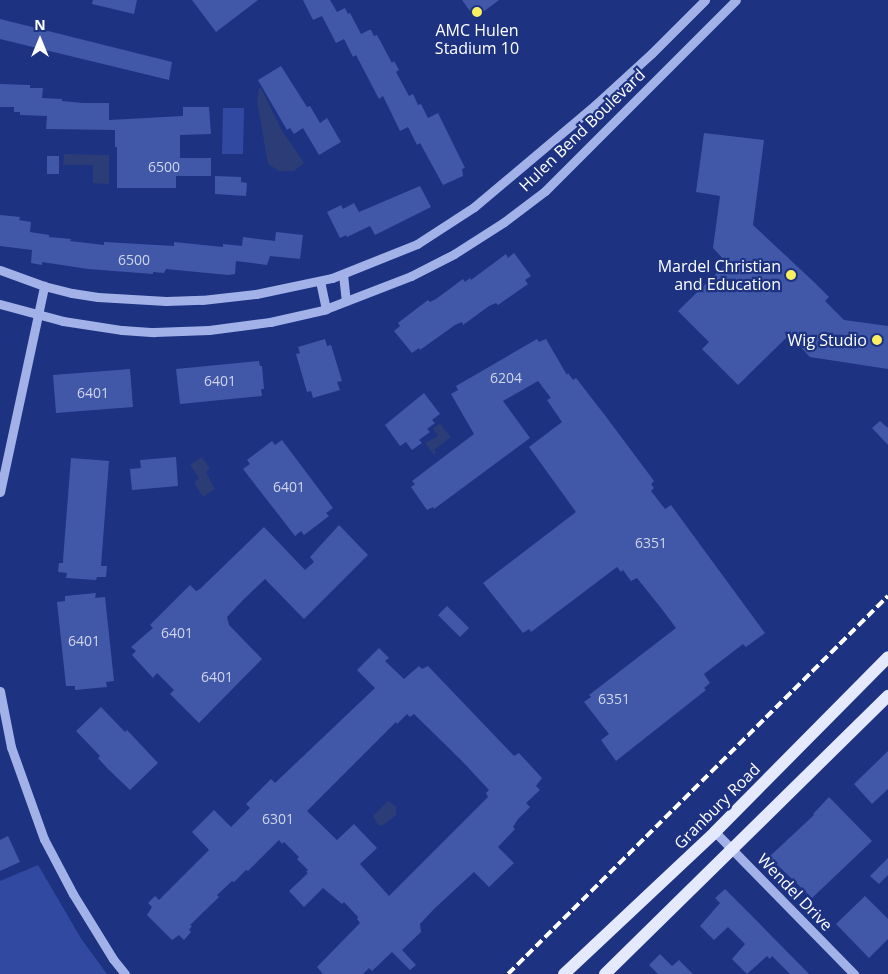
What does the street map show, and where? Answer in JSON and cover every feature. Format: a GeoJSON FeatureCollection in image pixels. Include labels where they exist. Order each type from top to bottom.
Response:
{"type":"FeatureCollection","features":[{"type":"Feature","properties":{"kind":"main road","name":"Granbury Road"},"geometry":{"type":"LineString","coordinates":[[564,974],[715,832],[888,657]]}},
{"type":"Feature","properties":{"kind":"main road"},"geometry":{"type":"LineString","coordinates":[[608,973],[732,848],[888,696]]}},
{"type":"Feature","properties":{"kind":"street","name":"Hulen Bend Boulevard"},"geometry":{"type":"LineString","coordinates":[[0,270],[44,286],[98,296],[166,301],[202,300],[256,294],[320,281],[343,274],[417,244],[474,207],[595,105],[652,53],[705,0]]}},
{"type":"Feature","properties":{"kind":"street","name":"Hulen Bend Boulevard"},"geometry":{"type":"LineString","coordinates":[[0,304],[37,315],[122,330],[176,332],[270,322],[326,309],[411,276],[454,254],[504,222],[545,191],[736,0]]}},
{"type":"Feature","properties":{"kind":"street"},"geometry":{"type":"LineString","coordinates":[[343,274],[346,301]]}},
{"type":"Feature","properties":{"kind":"street"},"geometry":{"type":"LineString","coordinates":[[320,281],[326,309]]}},
{"type":"Feature","properties":{"kind":"street"},"geometry":{"type":"LineString","coordinates":[[0,492],[44,286]]}},
{"type":"Feature","properties":{"kind":"street"},"geometry":{"type":"LineString","coordinates":[[0,691],[11,747],[44,839],[73,894],[113,959],[125,974]]}},
{"type":"Feature","properties":{"kind":"street","name":"Wendel Drive"},"geometry":{"type":"LineString","coordinates":[[715,832],[854,974]]}},
{"type":"Feature","properties":{"kind":"shaded area"},"geometry":{"type":"Polygon","coordinates":[[[259,88],[261,88],[281,129],[304,163],[294,171],[279,171],[268,164],[257,101],[259,88]]]}},
{"type":"Feature","properties":{"kind":"shaded area"},"geometry":{"type":"Polygon","coordinates":[[[223,108],[244,108],[243,154],[222,154],[223,108]]]}},
{"type":"Feature","properties":{"kind":"shaded area"},"geometry":{"type":"Polygon","coordinates":[[[64,154],[109,155],[109,184],[93,183],[93,165],[63,165],[64,154]]]}},
{"type":"Feature","properties":{"kind":"shaded area"},"geometry":{"type":"Polygon","coordinates":[[[440,424],[451,437],[434,450],[436,452],[434,455],[425,443],[438,436],[433,428],[440,424]]]}},
{"type":"Feature","properties":{"kind":"shaded area"},"geometry":{"type":"Polygon","coordinates":[[[202,457],[210,469],[206,472],[215,489],[203,497],[194,483],[199,478],[190,465],[202,457]]]}},
{"type":"Feature","properties":{"kind":"shaded area"},"geometry":{"type":"Polygon","coordinates":[[[388,801],[396,806],[396,815],[382,826],[378,825],[373,816],[388,801]]]}},
{"type":"Feature","properties":{"kind":"shaded area"},"geometry":{"type":"Polygon","coordinates":[[[38,865],[82,940],[107,974],[0,974],[0,881],[38,865]]]}},
{"type":"Feature","properties":{"kind":"building"},"geometry":{"type":"Polygon","coordinates":[[[93,0],[137,0],[134,14],[92,4],[93,0]]]}},
{"type":"Feature","properties":{"kind":"building"},"geometry":{"type":"Polygon","coordinates":[[[192,0],[258,0],[216,32],[192,0]]]}},
{"type":"Feature","properties":{"kind":"building"},"geometry":{"type":"Polygon","coordinates":[[[303,0],[330,0],[337,12],[345,8],[348,14],[350,13],[361,34],[371,30],[374,36],[377,35],[392,63],[394,61],[399,70],[396,72],[409,96],[413,94],[418,105],[421,104],[428,118],[438,113],[465,168],[462,169],[463,176],[443,185],[420,143],[417,145],[408,127],[400,131],[383,96],[379,99],[356,55],[353,57],[344,39],[336,43],[322,16],[313,20],[303,0]]]}},
{"type":"Feature","properties":{"kind":"building","name":"AMC Hulen Stadium 10"},"geometry":{"type":"Polygon","coordinates":[[[462,0],[499,0],[475,18],[462,0]]]}},
{"type":"Feature","properties":{"kind":"building"},"geometry":{"type":"Polygon","coordinates":[[[0,19],[172,62],[169,80],[0,39],[0,19]]]}},
{"type":"Feature","properties":{"kind":"building"},"geometry":{"type":"Polygon","coordinates":[[[281,66],[307,107],[310,106],[320,123],[327,118],[341,142],[319,155],[303,128],[294,134],[290,128],[287,130],[258,80],[281,66]]]}},
{"type":"Feature","properties":{"kind":"building"},"geometry":{"type":"Polygon","coordinates":[[[0,84],[30,85],[30,88],[43,88],[42,98],[83,103],[109,103],[109,120],[183,116],[183,107],[209,107],[211,134],[180,135],[180,158],[211,158],[211,176],[176,176],[176,188],[117,188],[115,130],[46,129],[47,116],[20,115],[20,112],[14,112],[14,107],[0,107],[0,84]]]}},
{"type":"Feature","properties":{"kind":"building"},"geometry":{"type":"Polygon","coordinates":[[[704,133],[764,140],[753,225],[829,297],[825,301],[844,320],[888,326],[888,369],[810,357],[789,335],[738,385],[702,349],[709,342],[678,311],[727,263],[713,248],[720,196],[696,192],[704,133]]]}},
{"type":"Feature","properties":{"kind":"building"},"geometry":{"type":"Polygon","coordinates":[[[47,156],[59,156],[59,174],[47,174],[47,156]]]}},
{"type":"Feature","properties":{"kind":"building"},"geometry":{"type":"Polygon","coordinates":[[[215,176],[241,177],[241,182],[247,183],[246,196],[215,194],[215,176]]]}},
{"type":"Feature","properties":{"kind":"building"},"geometry":{"type":"Polygon","coordinates":[[[420,186],[431,207],[375,235],[370,226],[347,237],[346,235],[340,238],[327,212],[341,205],[343,209],[354,203],[359,212],[420,186]]]}},
{"type":"Feature","properties":{"kind":"building"},"geometry":{"type":"Polygon","coordinates":[[[0,215],[20,217],[19,220],[31,222],[30,232],[49,235],[49,237],[71,239],[70,241],[104,245],[104,242],[174,246],[174,242],[223,247],[223,244],[242,246],[243,237],[275,241],[276,232],[303,235],[300,259],[270,256],[267,265],[236,261],[235,274],[228,275],[166,269],[164,273],[153,272],[153,274],[88,269],[42,262],[42,265],[31,263],[32,250],[0,246],[0,215]]]}},
{"type":"Feature","properties":{"kind":"building"},"geometry":{"type":"Polygon","coordinates":[[[514,253],[531,276],[525,280],[528,284],[498,305],[496,303],[489,306],[463,325],[462,322],[455,325],[420,350],[419,348],[412,353],[394,331],[400,326],[398,323],[428,300],[430,302],[436,299],[463,279],[465,282],[470,278],[471,280],[506,254],[508,258],[514,253]]]}},
{"type":"Feature","properties":{"kind":"building"},"geometry":{"type":"Polygon","coordinates":[[[325,339],[327,346],[331,345],[342,381],[337,382],[340,390],[313,398],[311,391],[307,392],[296,354],[300,353],[298,347],[325,339]]]}},
{"type":"Feature","properties":{"kind":"building"},"geometry":{"type":"Polygon","coordinates":[[[537,339],[539,342],[546,339],[567,375],[568,373],[573,380],[576,378],[654,481],[651,484],[654,488],[651,491],[665,509],[671,505],[765,633],[746,647],[743,644],[704,674],[710,683],[704,688],[706,690],[616,761],[601,740],[609,734],[584,702],[591,697],[589,695],[676,628],[637,578],[631,581],[623,570],[621,572],[617,567],[531,632],[529,629],[523,633],[483,583],[576,512],[529,447],[562,422],[547,400],[551,398],[538,381],[503,401],[530,438],[434,509],[433,507],[427,510],[411,487],[415,484],[412,481],[474,434],[451,394],[458,390],[456,386],[537,339]]]}},
{"type":"Feature","properties":{"kind":"building"},"geometry":{"type":"Polygon","coordinates":[[[259,361],[260,366],[262,366],[264,389],[261,389],[262,396],[180,404],[176,369],[259,361]]]}},
{"type":"Feature","properties":{"kind":"building"},"geometry":{"type":"Polygon","coordinates":[[[130,369],[133,407],[56,413],[53,375],[130,369]]]}},
{"type":"Feature","properties":{"kind":"building"},"geometry":{"type":"Polygon","coordinates":[[[424,393],[440,414],[432,420],[435,423],[427,429],[430,432],[419,440],[422,443],[412,450],[406,442],[400,446],[385,425],[424,393]]]}},
{"type":"Feature","properties":{"kind":"building"},"geometry":{"type":"Polygon","coordinates":[[[880,421],[888,428],[888,445],[872,428],[880,421]]]}},
{"type":"Feature","properties":{"kind":"building"},"geometry":{"type":"Polygon","coordinates":[[[282,440],[333,508],[326,513],[329,516],[304,535],[301,531],[295,536],[243,469],[250,464],[247,460],[272,441],[275,445],[282,440]]]}},
{"type":"Feature","properties":{"kind":"building"},"geometry":{"type":"Polygon","coordinates":[[[176,457],[178,486],[132,490],[130,469],[141,468],[140,460],[176,457]]]}},
{"type":"Feature","properties":{"kind":"building"},"geometry":{"type":"Polygon","coordinates":[[[71,458],[109,461],[101,566],[107,566],[106,577],[97,577],[96,580],[66,578],[67,573],[58,572],[59,563],[63,563],[71,458]]]}},
{"type":"Feature","properties":{"kind":"building"},"geometry":{"type":"Polygon","coordinates":[[[339,525],[368,555],[304,619],[265,579],[243,600],[227,617],[229,625],[262,659],[199,723],[170,694],[174,690],[157,673],[153,678],[132,655],[136,651],[131,647],[153,628],[150,625],[190,585],[196,591],[200,589],[264,527],[305,570],[314,562],[310,557],[339,525]]]}},
{"type":"Feature","properties":{"kind":"building"},"geometry":{"type":"Polygon","coordinates":[[[96,593],[95,598],[105,597],[114,681],[106,682],[107,687],[75,690],[75,686],[66,686],[57,602],[65,601],[65,596],[96,593]]]}},
{"type":"Feature","properties":{"kind":"building"},"geometry":{"type":"Polygon","coordinates":[[[447,606],[469,628],[460,637],[438,615],[447,606]]]}},
{"type":"Feature","properties":{"kind":"building"},"geometry":{"type":"Polygon","coordinates":[[[379,648],[389,658],[385,661],[404,679],[419,666],[422,669],[428,666],[514,756],[519,753],[542,778],[536,786],[540,790],[526,803],[530,807],[518,819],[513,827],[515,829],[498,847],[514,863],[489,887],[474,872],[434,909],[420,924],[421,932],[402,950],[416,965],[410,970],[392,952],[372,971],[369,968],[363,974],[323,974],[317,967],[360,923],[357,919],[358,917],[344,902],[342,904],[323,888],[304,907],[289,891],[308,873],[306,872],[308,870],[297,859],[299,857],[284,842],[282,844],[279,840],[248,871],[246,870],[217,895],[219,897],[190,925],[192,926],[189,930],[191,932],[184,940],[179,935],[172,940],[147,915],[152,907],[148,903],[155,896],[159,900],[209,850],[192,832],[214,810],[231,827],[250,808],[246,804],[271,779],[275,783],[375,688],[357,670],[379,648]],[[407,714],[397,724],[396,722],[307,811],[337,840],[354,824],[377,848],[360,864],[389,896],[488,797],[486,793],[489,790],[414,714],[410,717],[407,714]]]}},
{"type":"Feature","properties":{"kind":"building"},"geometry":{"type":"Polygon","coordinates":[[[101,707],[125,732],[127,730],[158,763],[130,790],[107,768],[98,758],[100,756],[76,731],[101,707]]]}},
{"type":"Feature","properties":{"kind":"building"},"geometry":{"type":"Polygon","coordinates":[[[888,751],[888,789],[872,804],[854,784],[888,751]]]}},
{"type":"Feature","properties":{"kind":"building"},"geometry":{"type":"Polygon","coordinates":[[[829,797],[872,841],[812,898],[769,857],[814,815],[829,797]]]}},
{"type":"Feature","properties":{"kind":"building"},"geometry":{"type":"Polygon","coordinates":[[[8,836],[20,862],[0,871],[0,840],[8,836]]]}},
{"type":"Feature","properties":{"kind":"building"},"geometry":{"type":"Polygon","coordinates":[[[888,858],[888,875],[879,884],[870,876],[888,858]]]}},
{"type":"Feature","properties":{"kind":"building"},"geometry":{"type":"Polygon","coordinates":[[[725,889],[809,974],[790,974],[772,956],[770,959],[767,956],[747,974],[732,959],[745,944],[728,927],[714,940],[700,926],[720,903],[715,898],[725,889]]]}},
{"type":"Feature","properties":{"kind":"building"},"geometry":{"type":"Polygon","coordinates":[[[865,896],[888,919],[888,939],[869,958],[836,924],[865,896]]]}},
{"type":"Feature","properties":{"kind":"building"},"geometry":{"type":"Polygon","coordinates":[[[660,954],[672,966],[679,960],[693,974],[658,974],[649,965],[660,954]]]}},
{"type":"Feature","properties":{"kind":"railway"},"geometry":{"type":"LineString","coordinates":[[508,974],[888,596]]}},
{"type":"Feature","properties":{"kind":"place","name":"AMC Hulen Stadium 10"},"geometry":{"type":"Point","coordinates":[477,12]}},
{"type":"Feature","properties":{"kind":"place","name":"Mardel Christian and Education"},"geometry":{"type":"Point","coordinates":[791,275]}},
{"type":"Feature","properties":{"kind":"place","name":"Wig Studio"},"geometry":{"type":"Point","coordinates":[877,340]}}]}
